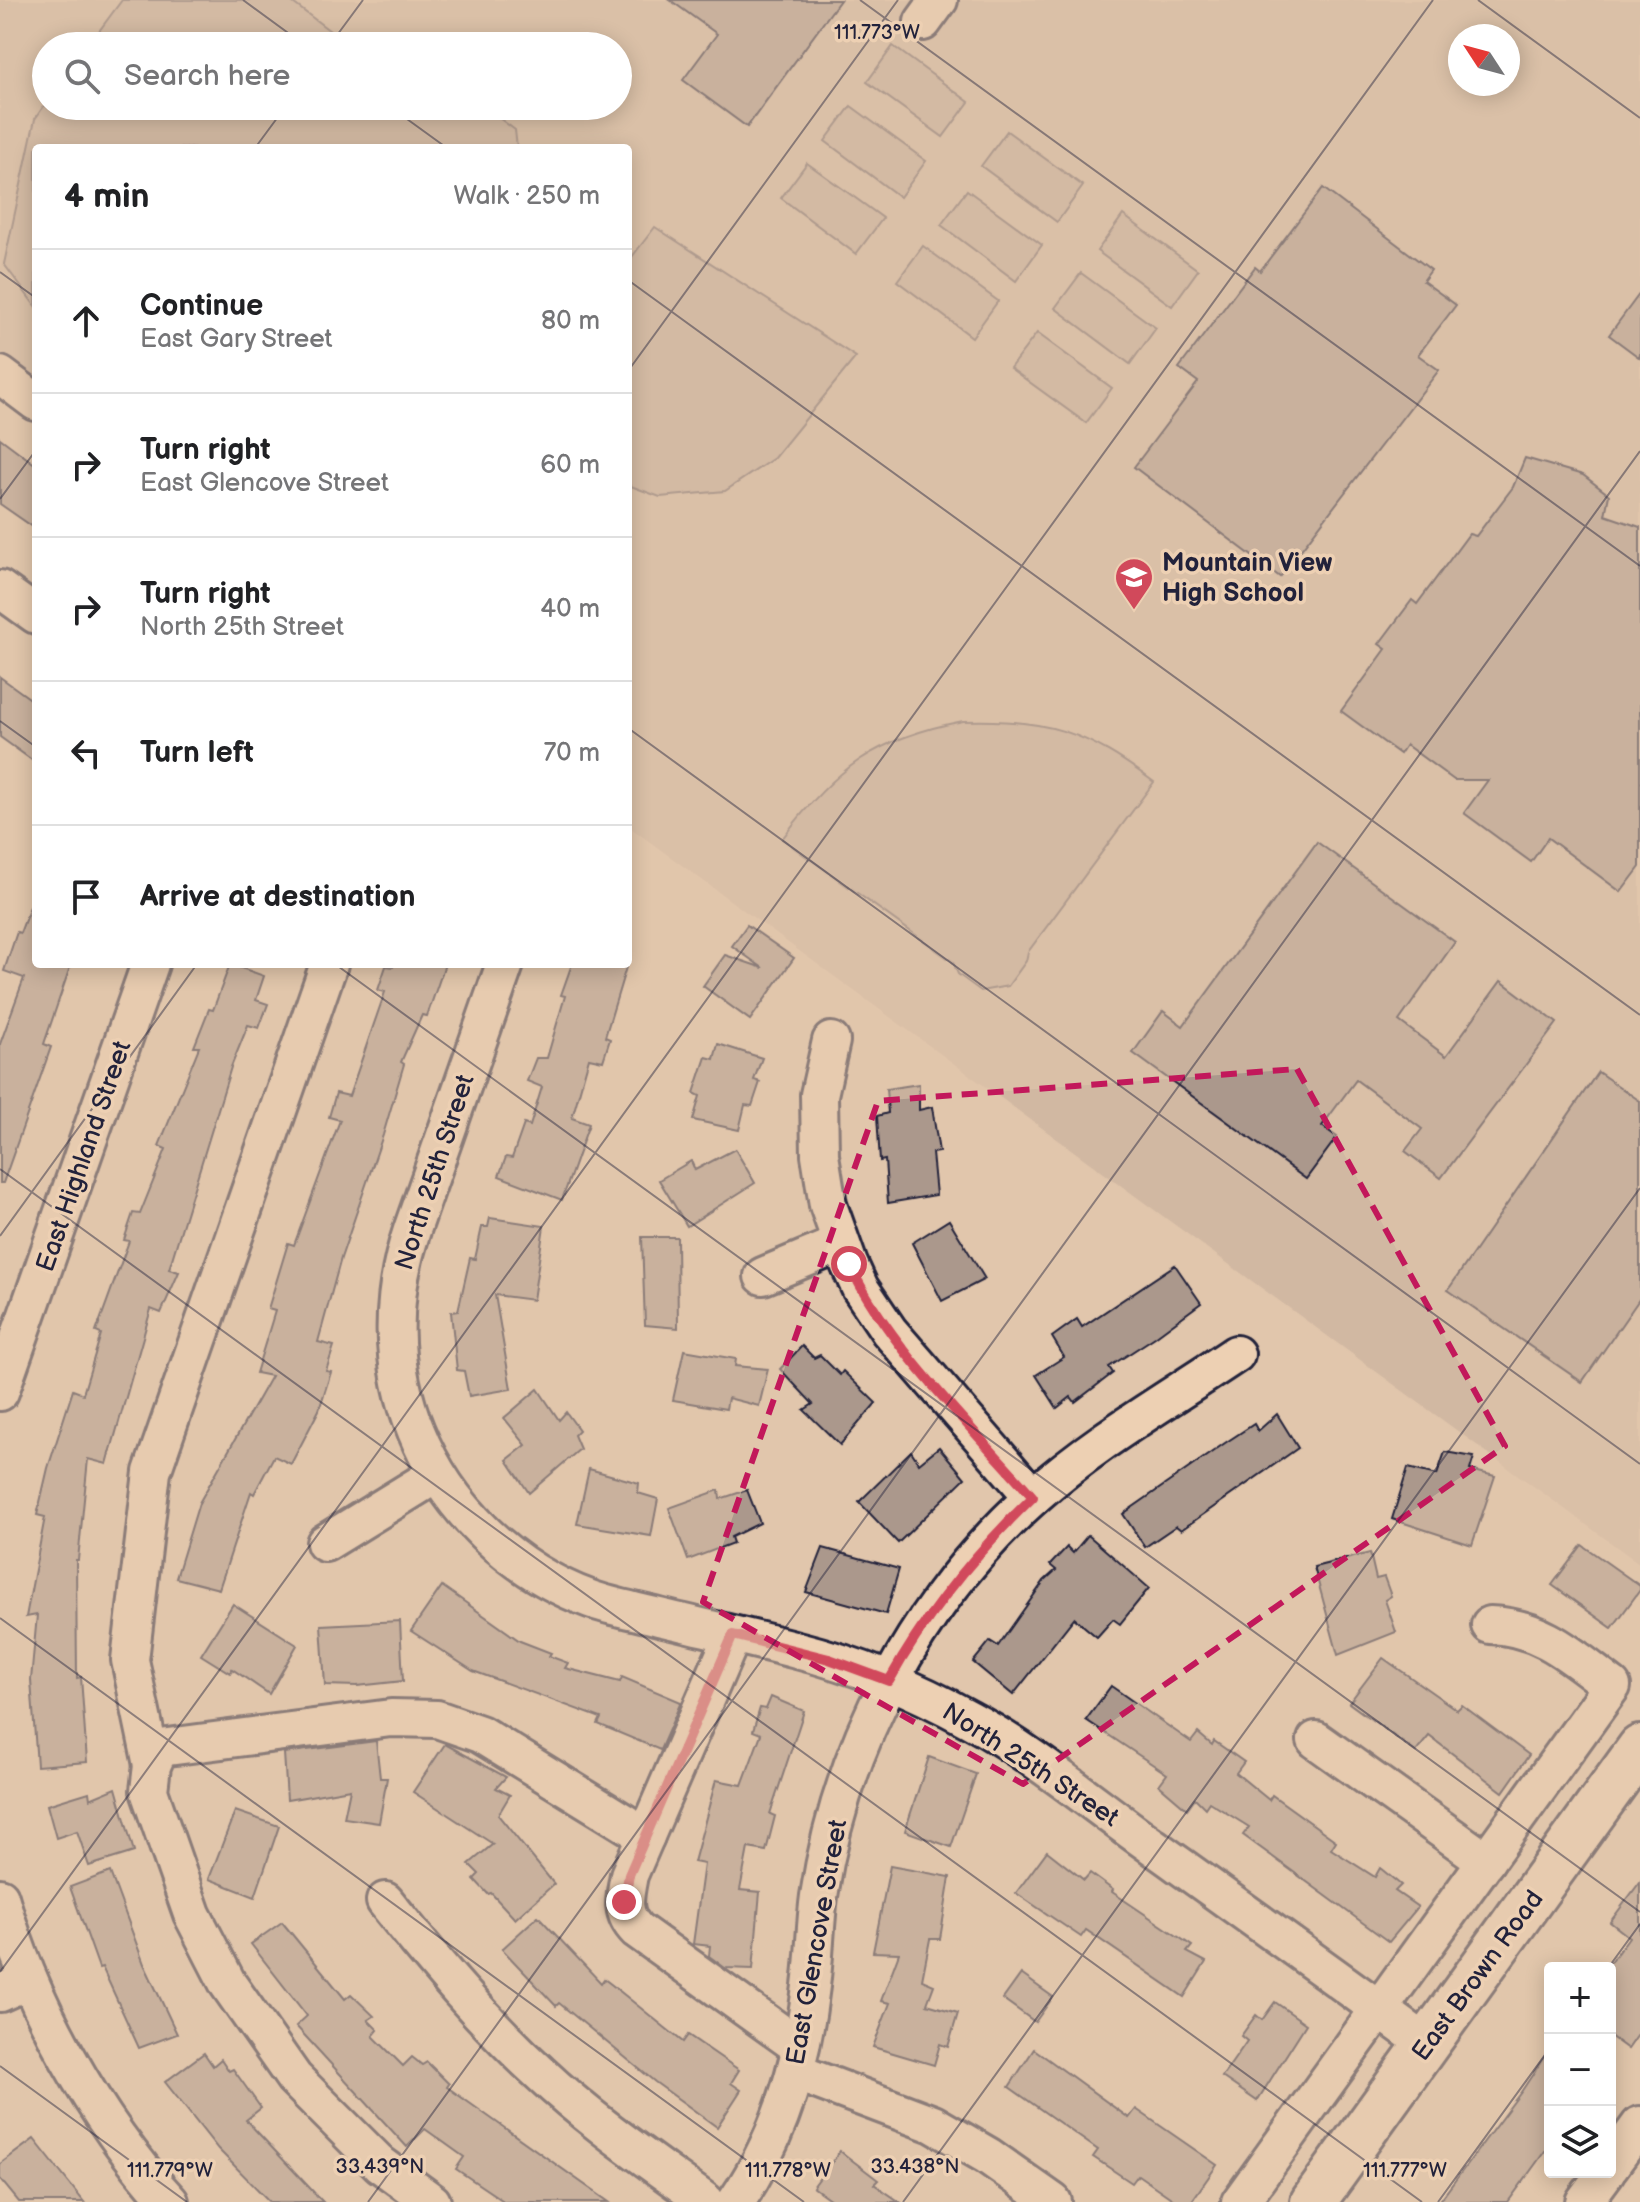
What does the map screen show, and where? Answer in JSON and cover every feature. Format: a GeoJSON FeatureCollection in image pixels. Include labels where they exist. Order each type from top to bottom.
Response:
{"type":"FeatureCollection","features":[{"type":"Feature","properties":{"kind":"main road","name":"East Brown Road"},"geometry":{"type":"LineString","coordinates":[[1313,2202],[1640,1748]]}},
{"type":"Feature","properties":{"kind":"street"},"geometry":{"type":"LineString","coordinates":[[0,375],[32,399]]}},
{"type":"Feature","properties":{"kind":"street"},"geometry":{"type":"LineString","coordinates":[[0,589],[32,612]]}},
{"type":"Feature","properties":{"kind":"street","name":"East Highland Street"},"geometry":{"type":"LineString","coordinates":[[0,1392],[149,968]]}},
{"type":"Feature","properties":{"kind":"street"},"geometry":{"type":"LineString","coordinates":[[328,968],[152,1472],[130,1660],[152,1765],[149,1791],[192,1914],[228,1984],[294,2078],[380,2164],[432,2202]]}},
{"type":"Feature","properties":{"kind":"street","name":"North 25th Street"},"geometry":{"type":"LineString","coordinates":[[504,968],[407,1244],[396,1289],[396,1353],[409,1416],[437,1474],[455,1501],[504,1550],[561,1587],[607,1604],[819,1656],[889,1681],[945,1706],[996,1735],[1427,2044]]}},
{"type":"Feature","properties":{"kind":"street"},"geometry":{"type":"LineString","coordinates":[[831,1041],[819,1095],[818,1126],[823,1181],[840,1244],[860,1288],[889,1331],[1033,1497]]}},
{"type":"Feature","properties":{"kind":"street"},"geometry":{"type":"LineString","coordinates":[[763,1276],[840,1244]]}},
{"type":"Feature","properties":{"kind":"street","name":"East Glencove Street"},"geometry":{"type":"LineString","coordinates":[[736,2202],[775,2132],[798,2059],[811,1986],[819,1897],[831,1833],[861,1741],[889,1681],[920,1629],[955,1581],[1033,1497],[1094,1449],[1236,1354]]}},
{"type":"Feature","properties":{"kind":"street"},"geometry":{"type":"LineString","coordinates":[[325,1543],[437,1474]]}},
{"type":"Feature","properties":{"kind":"street"},"geometry":{"type":"LineString","coordinates":[[1240,2202],[1612,1686],[1553,1641],[1521,1628],[1490,1625]]}},
{"type":"Feature","properties":{"kind":"street"},"geometry":{"type":"LineString","coordinates":[[733,1635],[629,1875],[624,1902],[627,1920],[798,2059],[933,2124],[988,2156],[1053,2202]]}},
{"type":"Feature","properties":{"kind":"street"},"geometry":{"type":"LineString","coordinates":[[152,1765],[160,1748],[391,1718],[437,1719],[480,1734],[646,1836]]}},
{"type":"Feature","properties":{"kind":"street"},"geometry":{"type":"LineString","coordinates":[[1316,1740],[1486,1861]]}},
{"type":"Feature","properties":{"kind":"street"},"geometry":{"type":"LineString","coordinates":[[0,1897],[15,1987],[130,2152],[170,2202]]}},
{"type":"Feature","properties":{"kind":"street"},"geometry":{"type":"LineString","coordinates":[[385,1901],[462,1995],[543,2076],[607,2129],[706,2202]]}},
{"type":"Feature","properties":{"kind":"street"},"geometry":{"type":"LineString","coordinates":[[1616,2158],[1640,2125]]}},
{"type":"Feature","properties":{"kind":"street"},"geometry":{"type":"LineString","coordinates":[[1584,2202],[1602,2178]]}},
{"type":"Feature","properties":{"kind":"highlighted area"},"geometry":{"type":"Polygon","coordinates":[[[1297,1069],[1505,1446],[1023,1784],[703,1602],[878,1101],[1297,1069]]]}},
{"type":"Feature","properties":{"kind":"shaded area","name":"Mountain View High School"},"geometry":{"type":"Polygon","coordinates":[[[0,0],[1640,0],[1640,1564],[632,829],[632,144],[32,144],[32,392],[0,369],[0,0]]]}},
{"type":"Feature","properties":{"kind":"shaded area"},"geometry":{"type":"Polygon","coordinates":[[[122,0],[289,0],[331,32],[98,32],[122,0]]]}},
{"type":"Feature","properties":{"kind":"shaded area"},"geometry":{"type":"Polygon","coordinates":[[[893,46],[969,102],[943,137],[867,82],[893,46]]]}},
{"type":"Feature","properties":{"kind":"shaded area"},"geometry":{"type":"Polygon","coordinates":[[[851,106],[926,161],[900,197],[825,141],[851,106]]]}},
{"type":"Feature","properties":{"kind":"shaded area"},"geometry":{"type":"Polygon","coordinates":[[[35,120],[502,120],[515,130],[517,144],[32,144],[32,302],[4,264],[35,120]]]}},
{"type":"Feature","properties":{"kind":"shaded area"},"geometry":{"type":"Polygon","coordinates":[[[1007,131],[1083,186],[1057,222],[981,166],[1007,131]]]}},
{"type":"Feature","properties":{"kind":"shaded area"},"geometry":{"type":"Polygon","coordinates":[[[807,163],[883,218],[856,254],[781,198],[807,163]]]}},
{"type":"Feature","properties":{"kind":"shaded area"},"geometry":{"type":"Polygon","coordinates":[[[967,190],[1042,245],[1016,281],[941,225],[967,190]]]}},
{"type":"Feature","properties":{"kind":"shaded area"},"geometry":{"type":"Polygon","coordinates":[[[1123,215],[1198,270],[1172,306],[1097,251],[1123,215]]]}},
{"type":"Feature","properties":{"kind":"shaded area"},"geometry":{"type":"Polygon","coordinates":[[[655,227],[856,357],[774,458],[725,491],[660,497],[632,486],[632,257],[655,227]]]}},
{"type":"Feature","properties":{"kind":"shaded area"},"geometry":{"type":"Polygon","coordinates":[[[923,246],[998,301],[972,337],[897,281],[923,246]]]}},
{"type":"Feature","properties":{"kind":"shaded area"},"geometry":{"type":"Polygon","coordinates":[[[1081,273],[1156,328],[1130,364],[1055,308],[1081,273]]]}},
{"type":"Feature","properties":{"kind":"shaded area"},"geometry":{"type":"Polygon","coordinates":[[[1037,333],[1112,388],[1086,423],[1010,368],[1037,333]]]}},
{"type":"Feature","properties":{"kind":"shaded area"},"geometry":{"type":"Polygon","coordinates":[[[963,721],[1019,722],[1065,732],[1108,751],[1154,782],[1028,952],[1026,961],[1008,986],[981,991],[958,974],[953,962],[782,839],[820,793],[860,760],[905,737],[963,721]]]}},
{"type":"Feature","properties":{"kind":"building"},"geometry":{"type":"Polygon","coordinates":[[[670,0],[840,0],[747,127],[683,80],[717,34],[670,0]]]}},
{"type":"Feature","properties":{"kind":"building"},"geometry":{"type":"Polygon","coordinates":[[[1323,188],[1431,270],[1423,281],[1456,305],[1418,355],[1439,370],[1280,577],[1134,467],[1198,382],[1179,368],[1255,267],[1260,271],[1323,188]]]}},
{"type":"Feature","properties":{"kind":"building"},"geometry":{"type":"Polygon","coordinates":[[[1640,293],[1640,358],[1609,335],[1640,293]]]}},
{"type":"Feature","properties":{"kind":"building"},"geometry":{"type":"Polygon","coordinates":[[[0,438],[32,462],[32,526],[0,504],[0,438]]]}},
{"type":"Feature","properties":{"kind":"building"},"geometry":{"type":"Polygon","coordinates":[[[1525,458],[1583,475],[1609,495],[1605,515],[1640,527],[1640,867],[1621,892],[1548,838],[1531,862],[1464,813],[1488,780],[1454,780],[1406,745],[1400,754],[1341,711],[1386,649],[1379,644],[1412,600],[1417,604],[1469,534],[1476,536],[1513,487],[1525,458]]]}},
{"type":"Feature","properties":{"kind":"building"},"geometry":{"type":"Polygon","coordinates":[[[0,677],[32,700],[32,760],[0,737],[0,677]]]}},
{"type":"Feature","properties":{"kind":"building"},"geometry":{"type":"Polygon","coordinates":[[[1317,842],[1455,942],[1399,1021],[1446,1056],[1501,981],[1557,1023],[1441,1178],[1405,1151],[1422,1129],[1356,1080],[1322,1126],[1337,1137],[1306,1179],[1133,1053],[1163,1011],[1183,1026],[1317,842]]]}},
{"type":"Feature","properties":{"kind":"building"},"geometry":{"type":"Polygon","coordinates":[[[32,901],[32,968],[70,968],[44,1044],[51,1047],[3,1183],[0,1183],[0,1044],[24,978],[4,971],[17,932],[20,933],[32,901]]]}},
{"type":"Feature","properties":{"kind":"building"},"geometry":{"type":"Polygon","coordinates":[[[747,925],[794,958],[750,1020],[703,986],[725,955],[763,968],[732,946],[747,925]]]}},
{"type":"Feature","properties":{"kind":"building"},"geometry":{"type":"Polygon","coordinates":[[[229,968],[241,968],[264,976],[256,1000],[268,1004],[259,1028],[248,1025],[231,1067],[169,1269],[179,1272],[161,1313],[151,1309],[107,1464],[88,1459],[76,1560],[77,1678],[81,1677],[87,1762],[37,1766],[31,1680],[37,1615],[26,1617],[45,1517],[37,1515],[48,1468],[73,1390],[83,1394],[101,1334],[96,1332],[129,1241],[124,1240],[133,1213],[140,1214],[166,1149],[159,1146],[199,1047],[194,1047],[209,1009],[213,1010],[229,968]]]}},
{"type":"Feature","properties":{"kind":"building"},"geometry":{"type":"Polygon","coordinates":[[[385,968],[444,968],[427,1016],[422,1015],[401,1062],[404,1064],[383,1135],[341,1258],[318,1342],[334,1346],[326,1371],[331,1372],[319,1410],[291,1464],[274,1456],[254,1494],[251,1492],[219,1589],[176,1578],[199,1503],[271,1376],[256,1373],[275,1311],[268,1309],[288,1243],[294,1245],[340,1120],[329,1117],[336,1093],[349,1096],[385,992],[378,990],[385,968]]]}},
{"type":"Feature","properties":{"kind":"building"},"geometry":{"type":"Polygon","coordinates":[[[571,968],[626,968],[605,1037],[610,1039],[603,1061],[589,1058],[572,1118],[589,1124],[562,1200],[499,1176],[506,1157],[512,1158],[524,1124],[530,1126],[542,1087],[527,1081],[536,1058],[547,1058],[565,996],[561,995],[571,968]]]}},
{"type":"Feature","properties":{"kind":"building"},"geometry":{"type":"Polygon","coordinates":[[[718,1044],[762,1058],[754,1080],[760,1082],[752,1106],[745,1105],[739,1130],[693,1120],[700,1096],[694,1093],[706,1057],[714,1059],[718,1044]]]}},
{"type":"Feature","properties":{"kind":"building"},"geometry":{"type":"Polygon","coordinates":[[[1598,1072],[1640,1101],[1640,1298],[1582,1382],[1448,1290],[1598,1072]]]}},
{"type":"Feature","properties":{"kind":"building"},"geometry":{"type":"Polygon","coordinates":[[[919,1084],[919,1110],[932,1107],[939,1152],[932,1153],[936,1195],[888,1203],[885,1160],[880,1161],[877,1116],[888,1113],[886,1089],[919,1084]]]}},
{"type":"Feature","properties":{"kind":"building"},"geometry":{"type":"Polygon","coordinates":[[[735,1149],[755,1183],[687,1226],[659,1180],[691,1161],[695,1170],[735,1149]]]}},
{"type":"Feature","properties":{"kind":"building"},"geometry":{"type":"Polygon","coordinates":[[[490,1218],[544,1226],[533,1300],[495,1295],[511,1389],[469,1396],[464,1371],[457,1370],[451,1312],[458,1311],[470,1258],[475,1259],[482,1227],[488,1227],[490,1218]]]}},
{"type":"Feature","properties":{"kind":"building"},"geometry":{"type":"Polygon","coordinates":[[[949,1220],[985,1279],[942,1301],[912,1243],[949,1220]]]}},
{"type":"Feature","properties":{"kind":"building"},"geometry":{"type":"Polygon","coordinates":[[[642,1237],[677,1237],[678,1328],[645,1325],[642,1237]]]}},
{"type":"Feature","properties":{"kind":"building"},"geometry":{"type":"Polygon","coordinates":[[[1175,1265],[1201,1303],[1109,1367],[1113,1373],[1075,1402],[1071,1397],[1057,1408],[1036,1375],[1064,1357],[1052,1337],[1077,1319],[1082,1327],[1175,1265]]]}},
{"type":"Feature","properties":{"kind":"building"},"geometry":{"type":"Polygon","coordinates":[[[802,1346],[814,1358],[820,1355],[840,1375],[843,1371],[876,1403],[840,1445],[804,1410],[813,1404],[780,1369],[802,1346]]]}},
{"type":"Feature","properties":{"kind":"building"},"geometry":{"type":"Polygon","coordinates":[[[684,1350],[736,1359],[735,1366],[768,1369],[759,1406],[728,1398],[726,1409],[673,1400],[684,1350]]]}},
{"type":"Feature","properties":{"kind":"building"},"geometry":{"type":"Polygon","coordinates":[[[538,1389],[559,1420],[566,1412],[579,1430],[574,1435],[580,1449],[529,1493],[507,1460],[526,1445],[504,1418],[538,1389]]]}},
{"type":"Feature","properties":{"kind":"building"},"geometry":{"type":"Polygon","coordinates":[[[1277,1414],[1298,1448],[1181,1530],[1176,1526],[1145,1547],[1123,1514],[1254,1424],[1258,1431],[1277,1414]]]}},
{"type":"Feature","properties":{"kind":"building"},"geometry":{"type":"Polygon","coordinates":[[[939,1447],[965,1478],[898,1543],[859,1502],[911,1451],[919,1463],[939,1447]]]}},
{"type":"Feature","properties":{"kind":"building"},"geometry":{"type":"Polygon","coordinates":[[[1445,1452],[1474,1457],[1470,1470],[1495,1476],[1472,1545],[1392,1519],[1408,1468],[1437,1475],[1445,1452]]]}},
{"type":"Feature","properties":{"kind":"building"},"geometry":{"type":"Polygon","coordinates":[[[589,1469],[639,1483],[638,1493],[658,1499],[651,1536],[577,1524],[589,1469]]]}},
{"type":"Feature","properties":{"kind":"building"},"geometry":{"type":"Polygon","coordinates":[[[719,1490],[720,1499],[747,1490],[760,1523],[731,1537],[733,1543],[688,1560],[669,1508],[719,1490]]]}},
{"type":"Feature","properties":{"kind":"building"},"geometry":{"type":"Polygon","coordinates":[[[1088,1535],[1149,1588],[1120,1624],[1113,1619],[1097,1637],[1074,1618],[1013,1695],[973,1662],[990,1641],[998,1646],[1044,1581],[1056,1570],[1050,1565],[1067,1547],[1073,1553],[1088,1535]]]}},
{"type":"Feature","properties":{"kind":"building"},"geometry":{"type":"Polygon","coordinates":[[[1582,1545],[1640,1586],[1612,1628],[1552,1585],[1582,1545]]]}},
{"type":"Feature","properties":{"kind":"building"},"geometry":{"type":"Polygon","coordinates":[[[823,1548],[899,1569],[886,1614],[806,1592],[823,1548]]]}},
{"type":"Feature","properties":{"kind":"building"},"geometry":{"type":"Polygon","coordinates":[[[1370,1553],[1376,1579],[1384,1577],[1391,1596],[1385,1600],[1396,1632],[1338,1655],[1314,1567],[1370,1553]]]}},
{"type":"Feature","properties":{"kind":"building"},"geometry":{"type":"Polygon","coordinates":[[[442,1586],[520,1641],[568,1663],[565,1668],[620,1682],[622,1677],[681,1702],[660,1750],[598,1724],[601,1718],[473,1671],[411,1631],[442,1586]]]}},
{"type":"Feature","properties":{"kind":"building"},"geometry":{"type":"Polygon","coordinates":[[[233,1604],[297,1645],[269,1694],[232,1669],[230,1673],[201,1655],[233,1604]]]}},
{"type":"Feature","properties":{"kind":"building"},"geometry":{"type":"Polygon","coordinates":[[[400,1621],[403,1681],[357,1686],[325,1685],[321,1625],[400,1621]]]}},
{"type":"Feature","properties":{"kind":"building"},"geometry":{"type":"Polygon","coordinates":[[[1383,1658],[1457,1710],[1462,1705],[1529,1755],[1503,1792],[1429,1736],[1416,1752],[1349,1703],[1383,1658]]]}},
{"type":"Feature","properties":{"kind":"building"},"geometry":{"type":"Polygon","coordinates":[[[1111,1686],[1191,1742],[1198,1733],[1212,1745],[1214,1741],[1244,1762],[1236,1773],[1269,1800],[1272,1795],[1336,1841],[1331,1849],[1375,1877],[1380,1868],[1401,1885],[1395,1891],[1418,1907],[1389,1942],[1243,1835],[1249,1827],[1209,1802],[1205,1808],[1195,1798],[1187,1809],[1159,1785],[1167,1774],[1086,1720],[1111,1686]]]}},
{"type":"Feature","properties":{"kind":"building"},"geometry":{"type":"Polygon","coordinates":[[[771,1697],[804,1711],[770,1814],[775,1816],[766,1851],[748,1848],[740,1890],[760,1892],[753,1969],[725,1968],[709,1956],[710,1946],[693,1944],[704,1864],[694,1862],[716,1780],[742,1785],[761,1734],[753,1731],[760,1708],[766,1709],[771,1697]]]}},
{"type":"Feature","properties":{"kind":"building"},"geometry":{"type":"Polygon","coordinates":[[[376,1741],[380,1778],[387,1778],[379,1823],[344,1818],[350,1789],[287,1800],[284,1753],[376,1741]]]}},
{"type":"Feature","properties":{"kind":"building"},"geometry":{"type":"Polygon","coordinates":[[[445,1744],[506,1777],[496,1788],[510,1795],[498,1815],[554,1884],[515,1919],[474,1879],[479,1874],[469,1864],[493,1844],[413,1792],[445,1744]]]}},
{"type":"Feature","properties":{"kind":"building"},"geometry":{"type":"Polygon","coordinates":[[[929,1757],[976,1774],[951,1847],[905,1831],[929,1757]]]}},
{"type":"Feature","properties":{"kind":"building"},"geometry":{"type":"Polygon","coordinates":[[[116,1788],[134,1852],[89,1866],[77,1831],[56,1838],[47,1805],[89,1792],[90,1799],[116,1788]]]}},
{"type":"Feature","properties":{"kind":"building"},"geometry":{"type":"Polygon","coordinates":[[[235,1811],[279,1826],[255,1897],[209,1879],[235,1811]]]}},
{"type":"Feature","properties":{"kind":"building"},"geometry":{"type":"Polygon","coordinates":[[[1047,1851],[1084,1880],[1090,1873],[1112,1892],[1192,1946],[1187,1952],[1206,1962],[1184,1997],[1086,1930],[1081,1937],[1016,1893],[1047,1851]]]}},
{"type":"Feature","properties":{"kind":"building"},"geometry":{"type":"Polygon","coordinates":[[[890,1866],[950,1877],[940,1939],[930,1939],[922,1980],[934,1985],[927,2004],[958,2013],[948,2047],[940,2044],[934,2065],[873,2047],[890,2003],[881,2001],[899,1953],[873,1952],[890,1866]]]}},
{"type":"Feature","properties":{"kind":"building"},"geometry":{"type":"Polygon","coordinates":[[[110,1872],[144,1964],[177,2034],[139,2048],[102,1967],[99,1968],[70,1887],[110,1872]]]}},
{"type":"Feature","properties":{"kind":"building"},"geometry":{"type":"Polygon","coordinates":[[[1640,1882],[1640,2032],[1628,2049],[1616,2040],[1616,1962],[1611,1962],[1629,1937],[1610,1922],[1640,1882]]]}},
{"type":"Feature","properties":{"kind":"building"},"geometry":{"type":"Polygon","coordinates":[[[538,1916],[601,1983],[604,1979],[683,2042],[688,2035],[739,2070],[731,2083],[741,2090],[717,2127],[655,2082],[559,2003],[556,2006],[502,1949],[538,1916]]]}},
{"type":"Feature","properties":{"kind":"building"},"geometry":{"type":"Polygon","coordinates":[[[282,1922],[345,1999],[351,1994],[374,2016],[368,2020],[378,2030],[373,2036],[403,2066],[412,2057],[422,2065],[427,2062],[449,2084],[447,2087],[609,2202],[505,2202],[456,2169],[464,2157],[425,2129],[407,2147],[296,2026],[307,2016],[251,1944],[282,1922]]]}},
{"type":"Feature","properties":{"kind":"building"},"geometry":{"type":"Polygon","coordinates":[[[1021,1974],[1053,1997],[1035,2022],[1003,1999],[1021,1974]]]}},
{"type":"Feature","properties":{"kind":"building"},"geometry":{"type":"Polygon","coordinates":[[[1275,2002],[1306,2024],[1257,2101],[1222,2077],[1247,2041],[1241,2036],[1256,2015],[1262,2020],[1275,2002]]]}},
{"type":"Feature","properties":{"kind":"building"},"geometry":{"type":"Polygon","coordinates":[[[1034,2049],[1129,2118],[1136,2109],[1217,2165],[1191,2202],[1177,2202],[1138,2175],[1132,2183],[1093,2157],[1098,2150],[1009,2087],[1034,2049]]]}},
{"type":"Feature","properties":{"kind":"building"},"geometry":{"type":"Polygon","coordinates":[[[204,2053],[213,2066],[221,2059],[229,2071],[233,2069],[261,2108],[246,2120],[323,2202],[270,2202],[218,2149],[165,2082],[204,2053]]]}},
{"type":"Feature","properties":{"kind":"building"},"geometry":{"type":"Polygon","coordinates":[[[1544,2057],[1544,2152],[1508,2202],[1439,2202],[1544,2057]]]}},
{"type":"Feature","properties":{"kind":"building"},"geometry":{"type":"Polygon","coordinates":[[[34,2139],[84,2202],[19,2202],[0,2179],[0,2164],[34,2139]]]}},
{"type":"Feature","properties":{"kind":"building"},"geometry":{"type":"Polygon","coordinates":[[[840,2151],[878,2180],[874,2184],[900,2202],[834,2202],[813,2187],[840,2151]]]}},
{"type":"Feature","properties":{"kind":"place","name":"Mountain View High School"},"geometry":{"type":"Point","coordinates":[1134,611]}},
{"type":"Feature","properties":{"kind":"route"},"geometry":{"type":"LineString","coordinates":[[624,1902],[629,1875],[733,1635],[829,1659],[889,1681],[928,1617],[955,1581],[1033,1497],[889,1331],[860,1288],[849,1264]]}}]}
